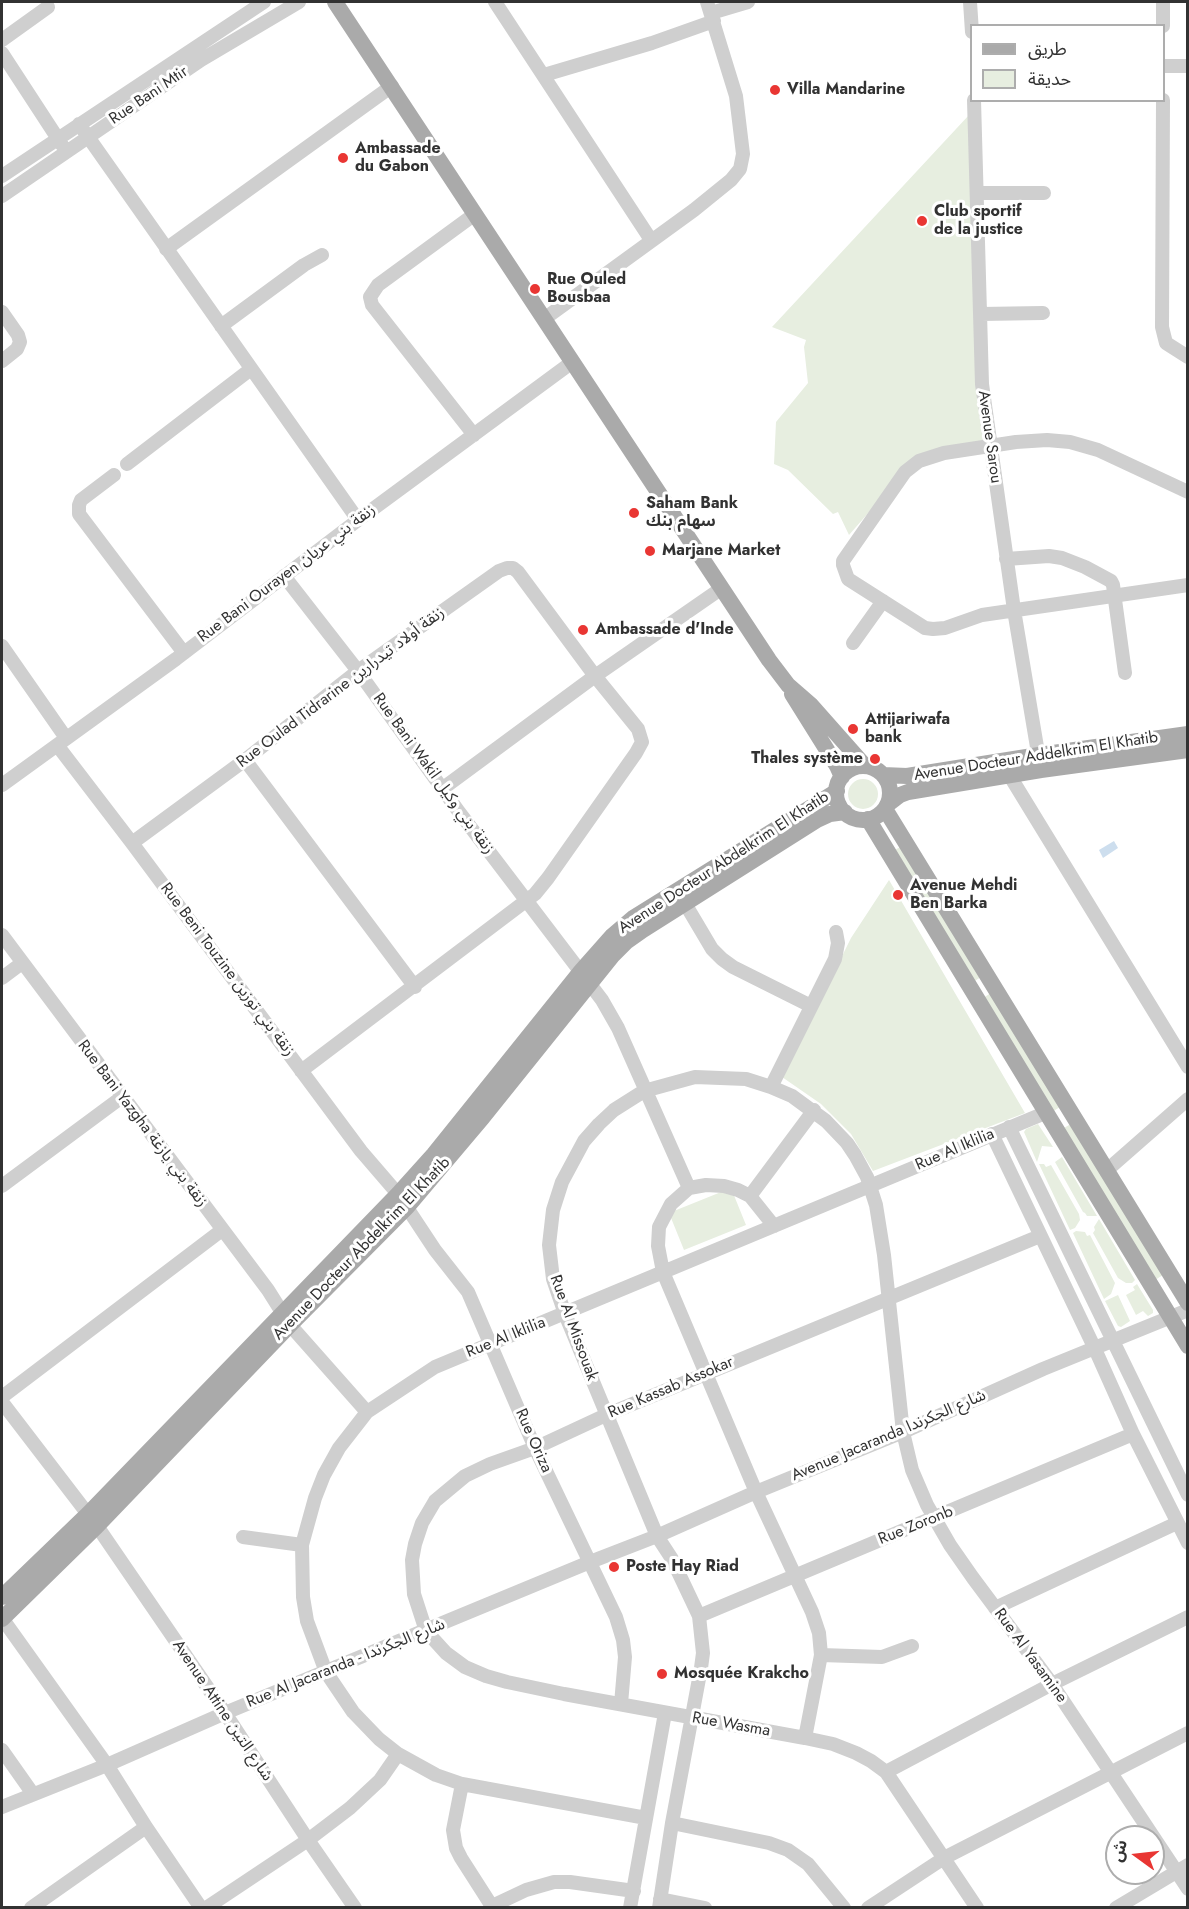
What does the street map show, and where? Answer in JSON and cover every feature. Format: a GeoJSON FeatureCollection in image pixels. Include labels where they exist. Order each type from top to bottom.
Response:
{"type":"FeatureCollection","features":[{"type":"Feature","properties":{"kind":"main road"},"geometry":{"type":"LineString","coordinates":[[334,2],[392,86],[571,363],[759,646],[788,685],[798,705],[834,760],[839,784],[840,806],[845,812],[855,818],[868,819],[877,816],[900,795],[908,792],[1006,768],[1185,740]]}},
{"type":"Feature","properties":{"kind":"main road"},"geometry":{"type":"LineString","coordinates":[[350,24],[352,2]]}},
{"type":"Feature","properties":{"kind":"main road"},"geometry":{"type":"LineString","coordinates":[[788,685],[816,710],[865,766]]}},
{"type":"Feature","properties":{"kind":"main road"},"geometry":{"type":"LineString","coordinates":[[839,784],[852,769],[865,766],[872,767],[883,775],[890,790],[886,807],[1188,1303]]}},
{"type":"Feature","properties":{"kind":"main road","name":"Avenue Docteur Addelkrim El Khatib"},"geometry":{"type":"LineString","coordinates":[[883,775],[907,776],[1006,768]]}},
{"type":"Feature","properties":{"kind":"main road","name":"Avenue Docteur Abdelkrim El Khatib"},"geometry":{"type":"LineString","coordinates":[[2,1618],[92,1520],[286,1319],[468,1136],[585,978],[681,897],[795,818],[839,784]]}},
{"type":"Feature","properties":{"kind":"main road","name":"Avenue Docteur Abdelkrim El Khatib"},"geometry":{"type":"LineString","coordinates":[[681,897],[817,820],[830,814],[845,812]]}},
{"type":"Feature","properties":{"kind":"main road"},"geometry":{"type":"LineString","coordinates":[[868,819],[1188,1346]]}},
{"type":"Feature","properties":{"kind":"main road","name":"Avenue Docteur Abdelkrim El Khatib"},"geometry":{"type":"LineString","coordinates":[[2,1597],[92,1520]]}},
{"type":"Feature","properties":{"kind":"street","name":"Rue Bani Mtir"},"geometry":{"type":"LineString","coordinates":[[2,176],[264,2]]}},
{"type":"Feature","properties":{"kind":"street","name":"Rue Bani Mtir"},"geometry":{"type":"LineString","coordinates":[[2,196],[201,60],[299,2]]}},
{"type":"Feature","properties":{"kind":"street"},"geometry":{"type":"LineString","coordinates":[[495,2],[651,240]]}},
{"type":"Feature","properties":{"kind":"street"},"geometry":{"type":"LineString","coordinates":[[544,75],[652,43],[711,12],[748,2]]}},
{"type":"Feature","properties":{"kind":"street"},"geometry":{"type":"LineString","coordinates":[[970,2],[971,24]]}},
{"type":"Feature","properties":{"kind":"street"},"geometry":{"type":"LineString","coordinates":[[1163,2],[1163,24]]}},
{"type":"Feature","properties":{"kind":"street"},"geometry":{"type":"LineString","coordinates":[[2,40],[48,7]]}},
{"type":"Feature","properties":{"kind":"street"},"geometry":{"type":"LineString","coordinates":[[544,319],[713,195],[742,166],[743,154],[736,96],[711,12]]}},
{"type":"Feature","properties":{"kind":"street"},"geometry":{"type":"LineString","coordinates":[[2,53],[66,152]]}},
{"type":"Feature","properties":{"kind":"street"},"geometry":{"type":"LineString","coordinates":[[1165,66],[1188,66]]}},
{"type":"Feature","properties":{"kind":"street"},"geometry":{"type":"LineString","coordinates":[[166,249],[392,86]]}},
{"type":"Feature","properties":{"kind":"street","name":"Avenue Sarou"},"geometry":{"type":"LineString","coordinates":[[974,102],[981,374],[1006,559],[1040,763]]}},
{"type":"Feature","properties":{"kind":"street"},"geometry":{"type":"LineString","coordinates":[[1163,102],[1162,327],[1166,343],[1188,357]]}},
{"type":"Feature","properties":{"kind":"street"},"geometry":{"type":"LineString","coordinates":[[78,124],[358,520]]}},
{"type":"Feature","properties":{"kind":"street"},"geometry":{"type":"LineString","coordinates":[[977,193],[1044,193]]}},
{"type":"Feature","properties":{"kind":"street"},"geometry":{"type":"LineString","coordinates":[[474,435],[372,305],[370,297],[378,285],[475,213]]}},
{"type":"Feature","properties":{"kind":"street"},"geometry":{"type":"LineString","coordinates":[[221,326],[322,255]]}},
{"type":"Feature","properties":{"kind":"street"},"geometry":{"type":"LineString","coordinates":[[2,312],[20,342],[18,350],[2,361]]}},
{"type":"Feature","properties":{"kind":"street"},"geometry":{"type":"LineString","coordinates":[[981,314],[1042,313]]}},
{"type":"Feature","properties":{"kind":"street","name":"Rue Bani Ourayen زنقة بني عريان"},"geometry":{"type":"LineString","coordinates":[[2,785],[571,363]]}},
{"type":"Feature","properties":{"kind":"street"},"geometry":{"type":"LineString","coordinates":[[127,464],[251,369]]}},
{"type":"Feature","properties":{"kind":"street"},"geometry":{"type":"LineString","coordinates":[[1188,492],[1098,450],[1075,443],[1047,440],[990,445],[926,458],[911,467],[897,482],[843,561],[848,579],[925,628],[933,629],[945,628],[982,615],[1188,585]]}},
{"type":"Feature","properties":{"kind":"street"},"geometry":{"type":"LineString","coordinates":[[114,475],[81,501],[79,514],[184,652]]}},
{"type":"Feature","properties":{"kind":"street"},"geometry":{"type":"LineString","coordinates":[[1006,559],[1049,556],[1070,561],[1107,578],[1113,585],[1115,595],[1125,674]]}},
{"type":"Feature","properties":{"kind":"street","name":"Rue Oulad Tidrarine زنقة أولاد تيدرارين"},"geometry":{"type":"LineString","coordinates":[[132,843],[245,760],[358,671],[499,571],[510,568],[518,572],[595,676],[638,729],[642,742],[636,753],[548,878],[527,901],[301,1071]]}},
{"type":"Feature","properties":{"kind":"street","name":"Rue Bani Wakil زنقة بني وكيل"},"geometry":{"type":"LineString","coordinates":[[284,576],[358,671],[442,789],[612,1016],[689,1188]]}},
{"type":"Feature","properties":{"kind":"street"},"geometry":{"type":"LineString","coordinates":[[442,789],[595,676],[722,588]]}},
{"type":"Feature","properties":{"kind":"street"},"geometry":{"type":"LineString","coordinates":[[853,643],[883,601]]}},
{"type":"Feature","properties":{"kind":"street","name":"Rue Beni Touzine زنقة بني توزين"},"geometry":{"type":"LineString","coordinates":[[2,646],[62,742],[132,843],[301,1071],[402,1201]]}},
{"type":"Feature","properties":{"kind":"street"},"geometry":{"type":"LineString","coordinates":[[245,760],[415,987]]}},
{"type":"Feature","properties":{"kind":"street"},"geometry":{"type":"LineString","coordinates":[[1006,768],[1188,1067]]}},
{"type":"Feature","properties":{"kind":"street"},"geometry":{"type":"LineString","coordinates":[[681,897],[712,949],[722,959],[733,967],[811,1006]]}},
{"type":"Feature","properties":{"kind":"street"},"geometry":{"type":"LineString","coordinates":[[771,1087],[835,959],[838,943],[836,932]]}},
{"type":"Feature","properties":{"kind":"street","name":"Rue Bani Yazgha زنقة بني يازغة"},"geometry":{"type":"LineString","coordinates":[[2,935],[268,1290],[286,1319],[367,1412]]}},
{"type":"Feature","properties":{"kind":"street"},"geometry":{"type":"LineString","coordinates":[[2,978],[22,963]]}},
{"type":"Feature","properties":{"kind":"street","name":"Rue Al Missouak"},"geometry":{"type":"LineString","coordinates":[[659,1903],[703,1653],[699,1616],[672,1559],[657,1536],[565,1314],[553,1279],[549,1245],[553,1210],[562,1182],[584,1141],[599,1124],[621,1105],[644,1091],[695,1077],[731,1077],[771,1087],[799,1100],[813,1110],[847,1143],[870,1186],[882,1237],[903,1432]]}},
{"type":"Feature","properties":{"kind":"street"},"geometry":{"type":"LineString","coordinates":[[2,1186],[122,1097]]}},
{"type":"Feature","properties":{"kind":"street"},"geometry":{"type":"LineString","coordinates":[[1106,1171],[1188,1099]]}},
{"type":"Feature","properties":{"kind":"street"},"geometry":{"type":"LineString","coordinates":[[750,1196],[813,1110]]}},
{"type":"Feature","properties":{"kind":"street","name":"Rue Al Iklilia"},"geometry":{"type":"LineString","coordinates":[[646,1818],[462,1785],[398,1754],[379,1739],[353,1712],[326,1672],[307,1621],[303,1597],[302,1545],[312,1506],[324,1475],[339,1448],[367,1412],[429,1371],[1046,1113]]}},
{"type":"Feature","properties":{"kind":"street"},"geometry":{"type":"LineString","coordinates":[[1009,1127],[1188,1495]]}},
{"type":"Feature","properties":{"kind":"street"},"geometry":{"type":"LineString","coordinates":[[992,1134],[1133,1434],[1188,1543]]}},
{"type":"Feature","properties":{"kind":"street"},"geometry":{"type":"LineString","coordinates":[[774,1226],[750,1196],[724,1186],[706,1185],[689,1188],[671,1204],[659,1227],[658,1246],[663,1272],[756,1492],[812,1612],[819,1633],[821,1655],[805,1738]]}},
{"type":"Feature","properties":{"kind":"street","name":"Rue Oriza"},"geometry":{"type":"LineString","coordinates":[[402,1201],[435,1250],[468,1292],[535,1448],[616,1617],[625,1657],[621,1704]]}},
{"type":"Feature","properties":{"kind":"street"},"geometry":{"type":"LineString","coordinates":[[2,1397],[222,1230]]}},
{"type":"Feature","properties":{"kind":"street","name":"Rue Kassab Assokar"},"geometry":{"type":"LineString","coordinates":[[426,1631],[414,1594],[412,1560],[415,1544],[422,1523],[435,1501],[465,1476],[490,1464],[535,1448],[606,1415],[1040,1236]]}},
{"type":"Feature","properties":{"kind":"street","name":"Avenue Jacaranda شارع الجكرندا"},"geometry":{"type":"LineString","coordinates":[[590,1562],[657,1536],[1188,1310]]}},
{"type":"Feature","properties":{"kind":"street","name":"Avenue Attine شارع التين"},"geometry":{"type":"LineString","coordinates":[[2,1402],[92,1520],[225,1713],[355,1908]]}},
{"type":"Feature","properties":{"kind":"street","name":"Rue Al Yasamine"},"geometry":{"type":"LineString","coordinates":[[903,1432],[915,1478],[934,1519],[995,1608],[1052,1684],[1110,1772],[1182,1869],[1188,1889]]}},
{"type":"Feature","properties":{"kind":"street","name":"Rue Zoronb"},"geometry":{"type":"LineString","coordinates":[[699,1616],[1133,1434]]}},
{"type":"Feature","properties":{"kind":"street"},"geometry":{"type":"LineString","coordinates":[[995,1608],[1177,1523]]}},
{"type":"Feature","properties":{"kind":"street"},"geometry":{"type":"LineString","coordinates":[[243,1537],[302,1545]]}},
{"type":"Feature","properties":{"kind":"street","name":"Rue Al Jacaranda - شارع الجكرندا"},"geometry":{"type":"LineString","coordinates":[[2,1807],[590,1562]]}},
{"type":"Feature","properties":{"kind":"street"},"geometry":{"type":"LineString","coordinates":[[886,1772],[1052,1684],[1188,1617]]}},
{"type":"Feature","properties":{"kind":"street"},"geometry":{"type":"LineString","coordinates":[[2,1618],[107,1765],[201,1908]]}},
{"type":"Feature","properties":{"kind":"street","name":"Rue Wasma"},"geometry":{"type":"LineString","coordinates":[[426,1631],[446,1653],[465,1667],[486,1676],[541,1689],[805,1738],[856,1752],[886,1772],[976,1908]]}},
{"type":"Feature","properties":{"kind":"street"},"geometry":{"type":"LineString","coordinates":[[821,1655],[882,1658],[912,1646]]}},
{"type":"Feature","properties":{"kind":"street"},"geometry":{"type":"LineString","coordinates":[[630,1908],[665,1713]]}},
{"type":"Feature","properties":{"kind":"street"},"geometry":{"type":"LineString","coordinates":[[868,1908],[944,1858],[1188,1733]]}},
{"type":"Feature","properties":{"kind":"street"},"geometry":{"type":"LineString","coordinates":[[2,1750],[33,1794]]}},
{"type":"Feature","properties":{"kind":"street"},"geometry":{"type":"LineString","coordinates":[[206,1908],[308,1840],[365,1796],[380,1780],[398,1754]]}},
{"type":"Feature","properties":{"kind":"street"},"geometry":{"type":"LineString","coordinates":[[462,1785],[454,1817],[454,1839],[461,1858],[492,1907],[526,1890],[554,1882],[634,1891]]}},
{"type":"Feature","properties":{"kind":"street"},"geometry":{"type":"LineString","coordinates":[[672,1823],[769,1843],[788,1850],[808,1864],[844,1908]]}},
{"type":"Feature","properties":{"kind":"street"},"geometry":{"type":"LineString","coordinates":[[31,1908],[146,1827]]}},
{"type":"Feature","properties":{"kind":"street"},"geometry":{"type":"LineString","coordinates":[[1116,1908],[1182,1869]]}},
{"type":"Feature","properties":{"kind":"street"},"geometry":{"type":"LineString","coordinates":[[659,1903],[705,1908]]}},
{"type":"Feature","properties":{"kind":"green space","name":"Club sportif de la justice"},"geometry":{"type":"Polygon","coordinates":[[[969,115],[985,440],[918,456],[849,535],[838,512],[833,514],[788,470],[774,464],[776,422],[808,383],[804,347],[806,340],[772,327],[969,115]]]}},
{"type":"Feature","properties":{"kind":"green space"},"geometry":{"type":"Polygon","coordinates":[[[863,779],[874,783],[878,794],[874,805],[863,809],[852,805],[848,794],[852,783],[863,779]]]}},
{"type":"Feature","properties":{"kind":"green space"},"geometry":{"type":"Polygon","coordinates":[[[902,846],[981,977],[973,982],[893,851],[902,846]]]}},
{"type":"Feature","properties":{"kind":"green space"},"geometry":{"type":"Polygon","coordinates":[[[889,880],[1025,1113],[873,1171],[851,1134],[821,1104],[782,1077],[851,938],[889,880]]]}},
{"type":"Feature","properties":{"kind":"green space"},"geometry":{"type":"Polygon","coordinates":[[[991,993],[1060,1107],[1052,1112],[983,998],[991,993]]]}},
{"type":"Feature","properties":{"kind":"green space"},"geometry":{"type":"Polygon","coordinates":[[[1038,1124],[1053,1147],[1042,1146],[1037,1162],[1024,1132],[1038,1124]]]}},
{"type":"Feature","properties":{"kind":"green space"},"geometry":{"type":"Polygon","coordinates":[[[1071,1124],[1163,1275],[1155,1280],[1062,1129],[1071,1124]]]}},
{"type":"Feature","properties":{"kind":"green space"},"geometry":{"type":"Polygon","coordinates":[[[1062,1157],[1097,1216],[1087,1216],[1083,1212],[1055,1162],[1062,1157]]]}},
{"type":"Feature","properties":{"kind":"green space"},"geometry":{"type":"Polygon","coordinates":[[[1039,1164],[1044,1164],[1046,1167],[1051,1165],[1079,1214],[1080,1220],[1075,1228],[1070,1230],[1039,1164]]]}},
{"type":"Feature","properties":{"kind":"green space"},"geometry":{"type":"Polygon","coordinates":[[[731,1188],[746,1225],[684,1250],[669,1213],[731,1188]]]}},
{"type":"Feature","properties":{"kind":"green space"},"geometry":{"type":"Polygon","coordinates":[[[1099,1219],[1135,1280],[1132,1283],[1126,1283],[1118,1278],[1093,1233],[1099,1219]]]}},
{"type":"Feature","properties":{"kind":"green space"},"geometry":{"type":"Polygon","coordinates":[[[1076,1231],[1090,1235],[1115,1283],[1111,1294],[1104,1299],[1073,1233],[1076,1231]]]}},
{"type":"Feature","properties":{"kind":"green space"},"geometry":{"type":"Polygon","coordinates":[[[1137,1284],[1153,1310],[1153,1313],[1148,1316],[1143,1311],[1136,1315],[1126,1295],[1135,1290],[1133,1287],[1137,1284]]]}},
{"type":"Feature","properties":{"kind":"green space"},"geometry":{"type":"Polygon","coordinates":[[[1118,1295],[1130,1321],[1121,1327],[1118,1326],[1105,1301],[1118,1295]]]}},
{"type":"Feature","properties":{"kind":"water"},"geometry":{"type":"Polygon","coordinates":[[[1114,841],[1118,848],[1103,858],[1099,850],[1114,841]]]}},
{"type":"Feature","properties":{"kind":"place","name":"Villa Mandarine"},"geometry":{"type":"Point","coordinates":[775,90]}},
{"type":"Feature","properties":{"kind":"place","name":"Ambassade du Gabon"},"geometry":{"type":"Point","coordinates":[343,158]}},
{"type":"Feature","properties":{"kind":"place","name":"Club sportif de la justice"},"geometry":{"type":"Point","coordinates":[922,221]}},
{"type":"Feature","properties":{"kind":"place","name":"Rue Ouled Bousbaa"},"geometry":{"type":"Point","coordinates":[535,289]}},
{"type":"Feature","properties":{"kind":"place","name":"Saham Bank سهام بنك"},"geometry":{"type":"Point","coordinates":[634,513]}},
{"type":"Feature","properties":{"kind":"place","name":"Marjane Market"},"geometry":{"type":"Point","coordinates":[650,551]}},
{"type":"Feature","properties":{"kind":"place","name":"Ambassade d'Inde"},"geometry":{"type":"Point","coordinates":[583,630]}},
{"type":"Feature","properties":{"kind":"place","name":"Attijariwafa bank"},"geometry":{"type":"Point","coordinates":[853,729]}},
{"type":"Feature","properties":{"kind":"place","name":"Thales système"},"geometry":{"type":"Point","coordinates":[875,759]}},
{"type":"Feature","properties":{"kind":"place","name":"Avenue Mehdi Ben Barka"},"geometry":{"type":"Point","coordinates":[898,895]}},
{"type":"Feature","properties":{"kind":"place","name":"Poste Hay Riad"},"geometry":{"type":"Point","coordinates":[614,1567]}},
{"type":"Feature","properties":{"kind":"place","name":"Mosquée Krakcho"},"geometry":{"type":"Point","coordinates":[662,1674]}}]}
